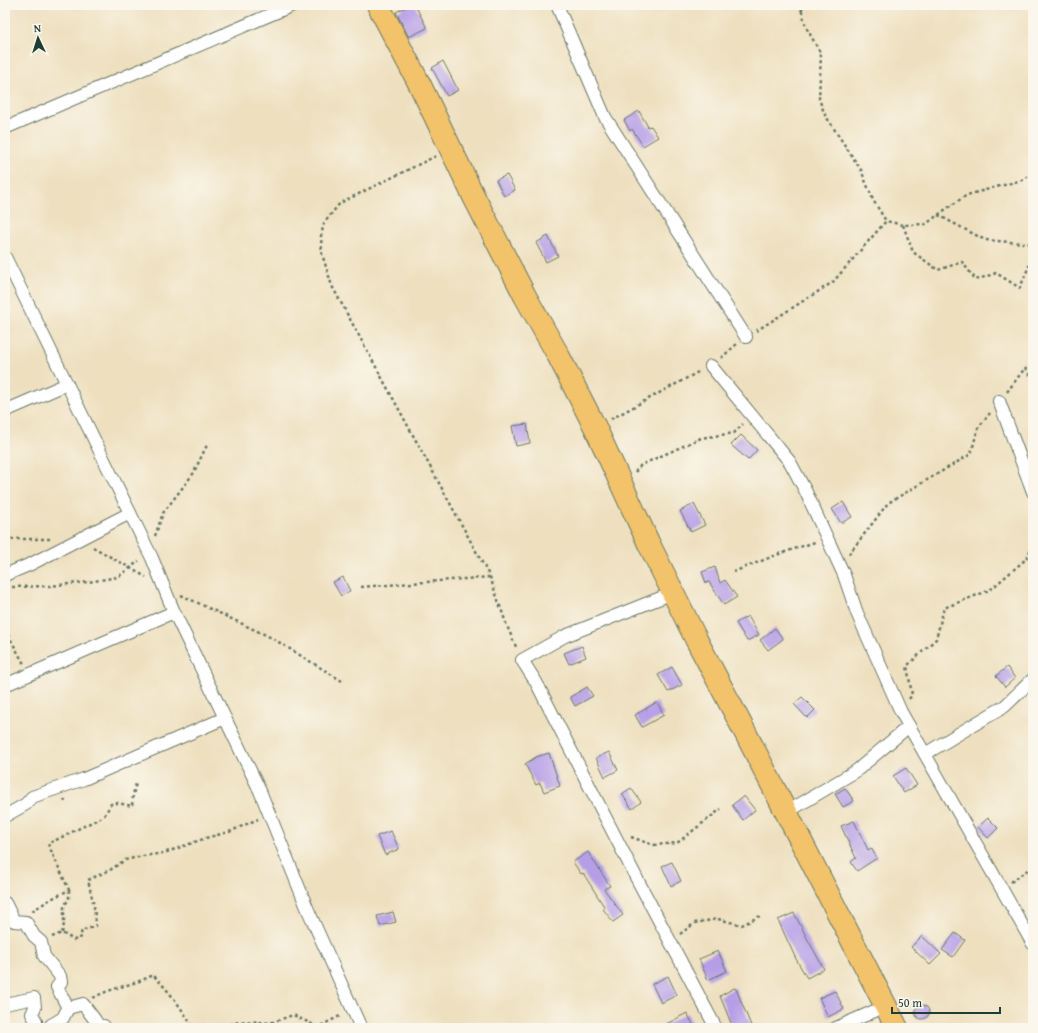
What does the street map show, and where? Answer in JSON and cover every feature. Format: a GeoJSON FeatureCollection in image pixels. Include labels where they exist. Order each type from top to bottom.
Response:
{"type":"FeatureCollection","features":[{"type":"Feature","properties":{"kind":"highway"},"geometry":{"type":"LineString","coordinates":[[378,5],[420,85],[450,149],[524,296],[557,353],[595,428],[696,639],[898,1028]]}},
{"type":"Feature","properties":{"kind":"street"},"geometry":{"type":"LineString","coordinates":[[5,128],[293,5]]}},
{"type":"Feature","properties":{"kind":"street"},"geometry":{"type":"LineString","coordinates":[[556,5],[605,118],[746,337]]}},
{"type":"Feature","properties":{"kind":"street"},"geometry":{"type":"LineString","coordinates":[[7,265],[68,384],[149,552],[174,612],[260,791],[308,910],[354,1009],[361,1028]]}},
{"type":"Feature","properties":{"kind":"street"},"geometry":{"type":"LineString","coordinates":[[711,366],[790,462],[805,490],[844,575],[857,613],[901,712],[1033,944]]}},
{"type":"Feature","properties":{"kind":"street"},"geometry":{"type":"LineString","coordinates":[[5,411],[68,384]]}},
{"type":"Feature","properties":{"kind":"street"},"geometry":{"type":"LineString","coordinates":[[999,401],[1033,492]]}},
{"type":"Feature","properties":{"kind":"street"},"geometry":{"type":"LineString","coordinates":[[5,576],[130,513]]}},
{"type":"Feature","properties":{"kind":"street"},"geometry":{"type":"LineString","coordinates":[[673,593],[565,636],[522,660],[536,682],[716,1028]]}},
{"type":"Feature","properties":{"kind":"street"},"geometry":{"type":"LineString","coordinates":[[5,685],[174,612]]}},
{"type":"Feature","properties":{"kind":"street"},"geometry":{"type":"LineString","coordinates":[[925,754],[1005,706],[1033,679]]}},
{"type":"Feature","properties":{"kind":"street"},"geometry":{"type":"LineString","coordinates":[[5,816],[26,804],[32,797],[84,779],[225,718]]}},
{"type":"Feature","properties":{"kind":"street"},"geometry":{"type":"LineString","coordinates":[[787,812],[856,771],[909,726]]}},
{"type":"Feature","properties":{"kind":"street"},"geometry":{"type":"LineString","coordinates":[[5,903],[14,921],[26,922],[34,936],[41,942],[44,956],[60,976],[61,982],[57,987],[68,1008]]}},
{"type":"Feature","properties":{"kind":"street"},"geometry":{"type":"LineString","coordinates":[[5,1004],[34,998],[35,1007],[32,1014],[36,1021],[35,1028]]}},
{"type":"Feature","properties":{"kind":"street"},"geometry":{"type":"LineString","coordinates":[[50,1028],[51,1025],[63,1018],[68,1008],[83,1004],[99,1027],[104,1026],[104,1028]]}},
{"type":"Feature","properties":{"kind":"street"},"geometry":{"type":"LineString","coordinates":[[836,1028],[886,1006]]}},
{"type":"Feature","properties":{"kind":"path"},"geometry":{"type":"LineString","coordinates":[[800,5],[800,11],[806,27],[821,54],[819,99],[825,116],[861,170],[873,200],[886,221],[903,225],[926,224],[966,195],[1022,180],[1033,173]]}},
{"type":"Feature","properties":{"kind":"path"},"geometry":{"type":"LineString","coordinates":[[800,11],[805,5]]}},
{"type":"Feature","properties":{"kind":"path"},"geometry":{"type":"LineString","coordinates":[[450,149],[340,203],[324,223],[321,236],[322,254],[332,286],[490,577],[522,660]]}},
{"type":"Feature","properties":{"kind":"path"},"geometry":{"type":"LineString","coordinates":[[938,215],[985,240],[1033,244]]}},
{"type":"Feature","properties":{"kind":"path"},"geometry":{"type":"LineString","coordinates":[[595,428],[711,366],[746,337],[833,282],[886,221]]}},
{"type":"Feature","properties":{"kind":"path"},"geometry":{"type":"LineString","coordinates":[[903,225],[913,252],[938,270],[962,262],[976,280],[996,272],[1020,288],[1033,256]]}},
{"type":"Feature","properties":{"kind":"path"},"geometry":{"type":"LineString","coordinates":[[840,566],[888,503],[971,454],[978,428],[1025,368],[1033,380]]}},
{"type":"Feature","properties":{"kind":"path"},"geometry":{"type":"LineString","coordinates":[[622,485],[641,465],[701,438],[734,433],[752,416]]}},
{"type":"Feature","properties":{"kind":"path"},"geometry":{"type":"LineString","coordinates":[[10,587],[88,582],[118,577],[130,569],[149,552],[163,513],[193,474],[207,445]]}},
{"type":"Feature","properties":{"kind":"path"},"geometry":{"type":"LineString","coordinates":[[733,572],[779,554],[827,538]]}},
{"type":"Feature","properties":{"kind":"path"},"geometry":{"type":"LineString","coordinates":[[901,712],[912,695],[907,666],[936,639],[944,608],[990,590],[1026,559],[1033,545]]}},
{"type":"Feature","properties":{"kind":"path"},"geometry":{"type":"LineString","coordinates":[[361,587],[490,577]]}},
{"type":"Feature","properties":{"kind":"path"},"geometry":{"type":"LineString","coordinates":[[5,629],[30,674]]}},
{"type":"Feature","properties":{"kind":"path"},"geometry":{"type":"LineString","coordinates":[[62,933],[64,924],[64,906],[69,899],[69,890],[48,844],[104,816],[111,804],[118,803],[132,806],[136,783]]}},
{"type":"Feature","properties":{"kind":"path"},"geometry":{"type":"LineString","coordinates":[[615,836],[634,838],[653,845],[677,843],[722,809]]}},
{"type":"Feature","properties":{"kind":"path"},"geometry":{"type":"LineString","coordinates":[[62,933],[74,940],[82,937],[81,931],[96,926],[94,906],[88,880],[110,870],[124,860],[164,853],[209,837],[229,832],[269,814]]}},
{"type":"Feature","properties":{"kind":"path"},"geometry":{"type":"LineString","coordinates":[[1001,890],[1033,866]]}},
{"type":"Feature","properties":{"kind":"path"},"geometry":{"type":"LineString","coordinates":[[14,921],[69,890]]}},
{"type":"Feature","properties":{"kind":"path"},"geometry":{"type":"LineString","coordinates":[[670,941],[695,923],[718,919],[742,925],[760,916]]}},
{"type":"Feature","properties":{"kind":"path"},"geometry":{"type":"LineString","coordinates":[[41,942],[62,933]]}},
{"type":"Feature","properties":{"kind":"path"},"geometry":{"type":"LineString","coordinates":[[83,1004],[101,993],[145,980],[154,975],[165,986],[193,1028]]}},
{"type":"Feature","properties":{"kind":"path"},"geometry":{"type":"LineString","coordinates":[[200,1028],[223,1027],[246,1021],[270,1022],[293,1015],[318,1027],[354,1009]]}},
{"type":"Feature","properties":{"kind":"path"},"geometry":{"type":"LineString","coordinates":[[270,1022],[271,1028]]}},
{"type":"Feature","properties":{"kind":"building"},"geometry":{"type":"Polygon","coordinates":[[[410,5],[415,5],[427,28],[409,37],[396,12],[410,5]]]}},
{"type":"Feature","properties":{"kind":"building"},"geometry":{"type":"Polygon","coordinates":[[[443,61],[458,90],[447,96],[432,68],[443,61]]]}},
{"type":"Feature","properties":{"kind":"building"},"geometry":{"type":"Polygon","coordinates":[[[639,111],[648,127],[651,126],[658,137],[643,146],[632,129],[630,131],[624,120],[639,111]]]}},
{"type":"Feature","properties":{"kind":"building"},"geometry":{"type":"Polygon","coordinates":[[[507,175],[515,190],[504,196],[496,180],[507,175]]]}},
{"type":"Feature","properties":{"kind":"building"},"geometry":{"type":"Polygon","coordinates":[[[548,236],[558,256],[546,262],[536,243],[548,236]]]}},
{"type":"Feature","properties":{"kind":"building"},"geometry":{"type":"Polygon","coordinates":[[[527,424],[530,443],[516,446],[512,426],[527,424]]]}},
{"type":"Feature","properties":{"kind":"building"},"geometry":{"type":"Polygon","coordinates":[[[741,435],[757,450],[748,460],[731,445],[741,435]]]}},
{"type":"Feature","properties":{"kind":"building"},"geometry":{"type":"Polygon","coordinates":[[[843,502],[852,517],[841,523],[832,509],[843,502]]]}},
{"type":"Feature","properties":{"kind":"building"},"geometry":{"type":"Polygon","coordinates":[[[694,504],[705,525],[691,532],[680,511],[694,504]]]}},
{"type":"Feature","properties":{"kind":"building"},"geometry":{"type":"Polygon","coordinates":[[[715,567],[720,583],[725,580],[737,597],[724,605],[709,582],[706,583],[702,572],[715,567]]]}},
{"type":"Feature","properties":{"kind":"building"},"geometry":{"type":"Polygon","coordinates":[[[343,577],[350,591],[341,596],[333,582],[343,577]]]}},
{"type":"Feature","properties":{"kind":"building"},"geometry":{"type":"Polygon","coordinates":[[[748,616],[759,635],[747,641],[736,623],[748,616]]]}},
{"type":"Feature","properties":{"kind":"building"},"geometry":{"type":"Polygon","coordinates":[[[775,628],[783,639],[768,650],[760,640],[775,628]]]}},
{"type":"Feature","properties":{"kind":"building"},"geometry":{"type":"Polygon","coordinates":[[[582,646],[586,657],[569,664],[564,653],[582,646]]]}},
{"type":"Feature","properties":{"kind":"building"},"geometry":{"type":"Polygon","coordinates":[[[672,667],[682,685],[668,692],[658,675],[672,667]]]}},
{"type":"Feature","properties":{"kind":"building"},"geometry":{"type":"Polygon","coordinates":[[[1007,667],[1015,678],[1005,687],[996,676],[1007,667]]]}},
{"type":"Feature","properties":{"kind":"building"},"geometry":{"type":"Polygon","coordinates":[[[587,687],[593,696],[575,706],[570,697],[587,687]]]}},
{"type":"Feature","properties":{"kind":"building"},"geometry":{"type":"Polygon","coordinates":[[[802,697],[815,710],[807,718],[794,704],[802,697]]]}},
{"type":"Feature","properties":{"kind":"building"},"geometry":{"type":"Polygon","coordinates":[[[657,702],[664,715],[642,727],[635,715],[657,702]]]}},
{"type":"Feature","properties":{"kind":"building"},"geometry":{"type":"Polygon","coordinates":[[[609,752],[618,770],[605,777],[596,758],[609,752]]]}},
{"type":"Feature","properties":{"kind":"building"},"geometry":{"type":"Polygon","coordinates":[[[549,753],[560,786],[544,792],[540,783],[536,785],[525,764],[536,757],[549,753]]]}},
{"type":"Feature","properties":{"kind":"building"},"geometry":{"type":"Polygon","coordinates":[[[906,768],[917,785],[904,793],[893,776],[906,768]]]}},
{"type":"Feature","properties":{"kind":"building"},"geometry":{"type":"Polygon","coordinates":[[[631,788],[641,802],[632,809],[622,794],[631,788]]]}},
{"type":"Feature","properties":{"kind":"building"},"geometry":{"type":"Polygon","coordinates":[[[845,788],[854,801],[843,807],[835,794],[845,788]]]}},
{"type":"Feature","properties":{"kind":"building"},"geometry":{"type":"Polygon","coordinates":[[[744,796],[755,810],[743,820],[732,805],[744,796]]]}},
{"type":"Feature","properties":{"kind":"building"},"geometry":{"type":"Polygon","coordinates":[[[988,818],[998,828],[988,838],[978,827],[988,818]]]}},
{"type":"Feature","properties":{"kind":"building"},"geometry":{"type":"Polygon","coordinates":[[[854,821],[868,850],[871,848],[877,858],[857,871],[851,862],[856,858],[841,826],[854,821]]]}},
{"type":"Feature","properties":{"kind":"building"},"geometry":{"type":"Polygon","coordinates":[[[391,831],[399,849],[385,855],[377,836],[391,831]]]}},
{"type":"Feature","properties":{"kind":"building"},"geometry":{"type":"Polygon","coordinates":[[[588,852],[610,886],[604,889],[623,915],[613,922],[603,909],[605,908],[583,873],[581,874],[573,862],[588,852]]]}},
{"type":"Feature","properties":{"kind":"building"},"geometry":{"type":"Polygon","coordinates":[[[672,862],[681,881],[671,886],[662,866],[672,862]]]}},
{"type":"Feature","properties":{"kind":"building"},"geometry":{"type":"Polygon","coordinates":[[[393,912],[396,922],[380,926],[377,916],[393,912]]]}},
{"type":"Feature","properties":{"kind":"building"},"geometry":{"type":"Polygon","coordinates":[[[794,913],[824,969],[807,978],[796,959],[778,920],[794,913]]]}},
{"type":"Feature","properties":{"kind":"building"},"geometry":{"type":"Polygon","coordinates":[[[955,933],[965,940],[953,957],[942,950],[955,933]]]}},
{"type":"Feature","properties":{"kind":"building"},"geometry":{"type":"Polygon","coordinates":[[[922,936],[941,954],[930,965],[911,947],[922,936]]]}},
{"type":"Feature","properties":{"kind":"building"},"geometry":{"type":"Polygon","coordinates":[[[718,951],[727,971],[708,980],[699,959],[718,951]]]}},
{"type":"Feature","properties":{"kind":"building"},"geometry":{"type":"Polygon","coordinates":[[[668,976],[677,995],[661,1003],[652,984],[668,976]]]}},
{"type":"Feature","properties":{"kind":"building"},"geometry":{"type":"Polygon","coordinates":[[[734,988],[736,989],[752,1028],[733,1028],[720,996],[734,988]]]}},
{"type":"Feature","properties":{"kind":"building"},"geometry":{"type":"Polygon","coordinates":[[[835,991],[844,1009],[828,1017],[819,998],[835,991]]]}},
{"type":"Feature","properties":{"kind":"building"},"geometry":{"type":"Polygon","coordinates":[[[919,1005],[925,1005],[929,1009],[929,1015],[925,1019],[919,1019],[915,1015],[915,1009],[919,1005]]]}},
{"type":"Feature","properties":{"kind":"building"},"geometry":{"type":"Polygon","coordinates":[[[687,1013],[695,1028],[659,1028],[687,1013]]]}}]}
